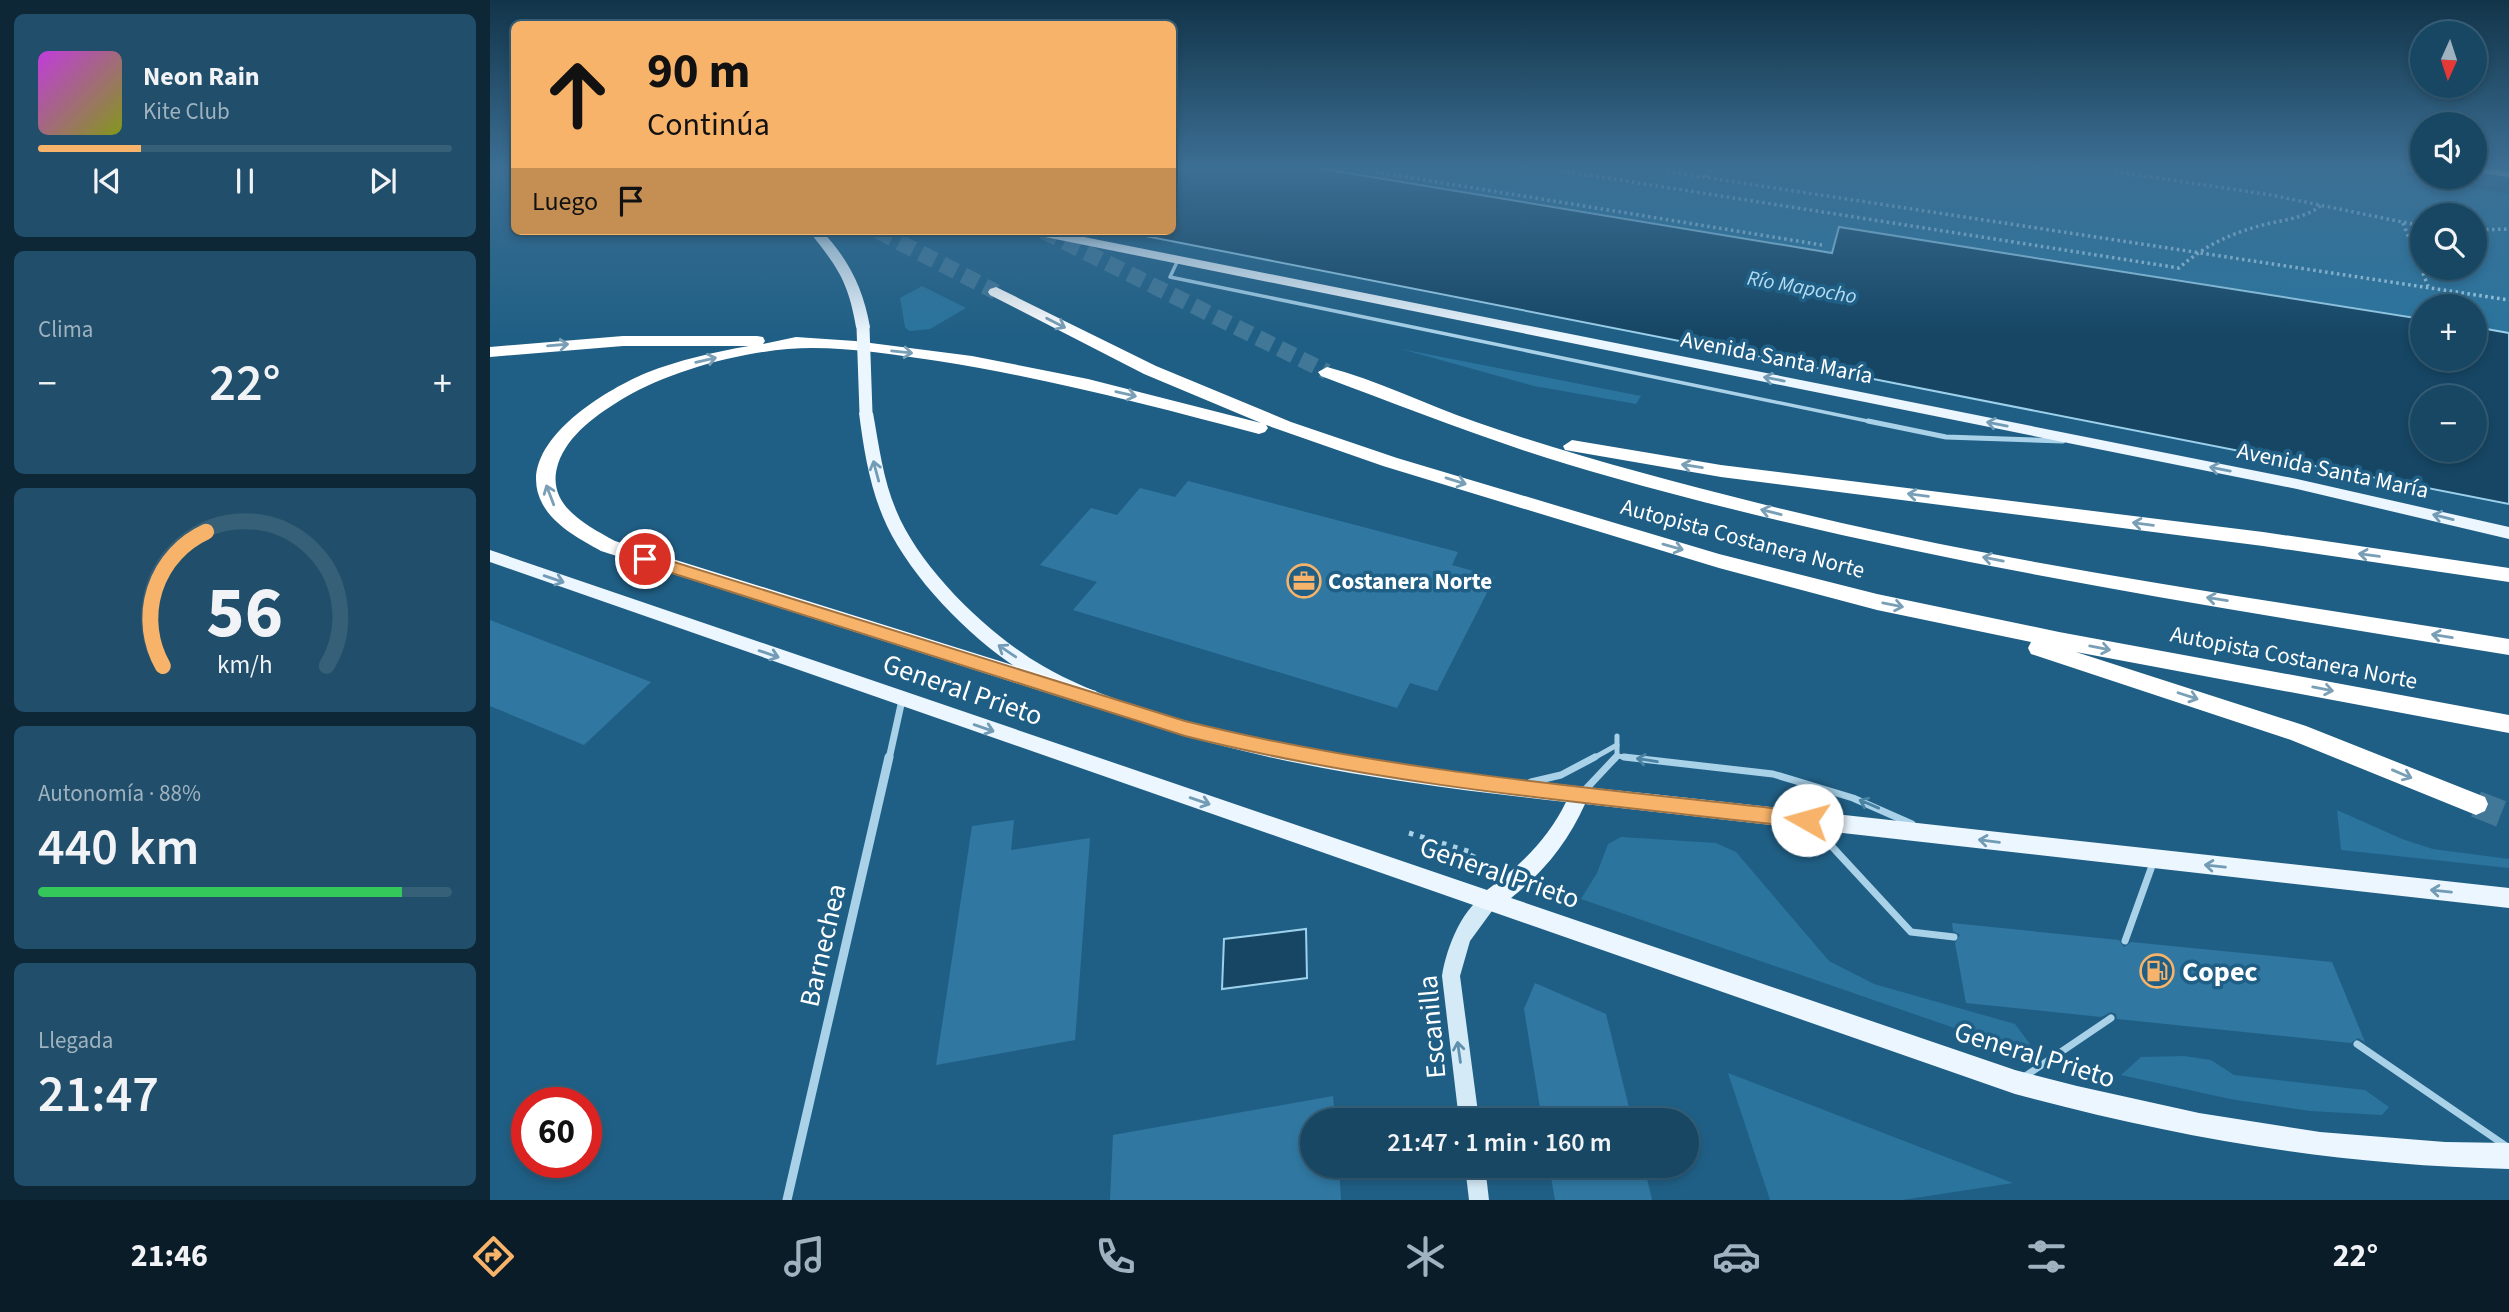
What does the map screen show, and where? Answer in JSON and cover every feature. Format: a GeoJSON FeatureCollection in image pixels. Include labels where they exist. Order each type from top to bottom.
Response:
{"type":"FeatureCollection","features":[{"type":"Feature","properties":{"kind":"highway","name":"Autopista Costanera Norte"},"geometry":{"type":"LineString","coordinates":[[996,292],[1150,370],[1285,426],[1390,462],[1719,561],[1804,584],[2059,640],[2509,724]]}},
{"type":"Feature","properties":{"kind":"highway"},"geometry":{"type":"LineString","coordinates":[[490,352],[623,341],[699,340],[810,343],[925,355],[1040,375],[1168,404],[1390,462]]}},
{"type":"Feature","properties":{"kind":"highway"},"geometry":{"type":"LineString","coordinates":[[810,343],[701,361],[644,380],[603,403],[571,430],[549,462],[545,479],[547,494],[552,504],[578,529],[608,546],[1088,696]]}},
{"type":"Feature","properties":{"kind":"highway","name":"Autopista Costanera Norte"},"geometry":{"type":"LineString","coordinates":[[1328,372],[1404,404],[1634,477],[1836,528],[2113,582],[2509,648]]}},
{"type":"Feature","properties":{"kind":"highway"},"geometry":{"type":"LineString","coordinates":[[1480,429],[1721,471],[2197,531],[2509,575]]}},
{"type":"Feature","properties":{"kind":"highway"},"geometry":{"type":"LineString","coordinates":[[1937,614],[2298,733],[2476,804]]}},
{"type":"Feature","properties":{"kind":"main road","name":"General Prieto"},"geometry":{"type":"LineString","coordinates":[[819,235],[837,256],[858,295],[863,327],[866,413],[873,459],[883,496],[896,527],[938,588],[997,645],[1037,671],[1088,696],[1185,729],[1265,749],[1402,773],[2509,898]]}},
{"type":"Feature","properties":{"kind":"main road","name":"Avenida Santa María"},"geometry":{"type":"LineString","coordinates":[[1055,235],[2297,484],[2509,533]]}},
{"type":"Feature","properties":{"kind":"main road","name":"General Prieto"},"geometry":{"type":"LineString","coordinates":[[490,556],[2015,1082],[2086,1102],[2233,1134],[2333,1148],[2426,1156],[2509,1156]]}},
{"type":"Feature","properties":{"kind":"main road"},"geometry":{"type":"LineString","coordinates":[[1490,900],[1522,878],[1547,853],[1566,824],[1580,795]]}},
{"type":"Feature","properties":{"kind":"street","name":"Barnechea"},"geometry":{"type":"LineString","coordinates":[[787,1200],[902,700]]}},
{"type":"Feature","properties":{"kind":"street","name":"Escanilla"},"geometry":{"type":"LineString","coordinates":[[1468,1108],[1451,976],[1453,957],[1461,935],[1474,916],[1490,900]]}},
{"type":"Feature","properties":{"kind":"street"},"geometry":{"type":"LineString","coordinates":[[1476,1178],[1479,1200]]}},
{"type":"Feature","properties":{"kind":"lane"},"geometry":{"type":"LineString","coordinates":[[1178,260],[1170,277],[1946,437],[2087,442]]}},
{"type":"Feature","properties":{"kind":"lane"},"geometry":{"type":"LineString","coordinates":[[1580,795],[1618,756],[1617,736]]}},
{"type":"Feature","properties":{"kind":"lane"},"geometry":{"type":"LineString","coordinates":[[1500,786],[1561,775],[1617,745]]}},
{"type":"Feature","properties":{"kind":"lane"},"geometry":{"type":"LineString","coordinates":[[1618,756],[1773,774],[1813,784],[1866,803],[1930,834]]}},
{"type":"Feature","properties":{"kind":"lane"},"geometry":{"type":"LineString","coordinates":[[1807,820],[1911,933],[1954,936]]}},
{"type":"Feature","properties":{"kind":"lane"},"geometry":{"type":"LineString","coordinates":[[2125,941],[2154,860]]}},
{"type":"Feature","properties":{"kind":"lane"},"geometry":{"type":"LineString","coordinates":[[2015,1082],[2111,1018]]}},
{"type":"Feature","properties":{"kind":"lane"},"geometry":{"type":"LineString","coordinates":[[2357,1044],[2509,1148]]}},
{"type":"Feature","properties":{"kind":"path"},"geometry":{"type":"LineString","coordinates":[[1688,223],[1822,245]]}},
{"type":"Feature","properties":{"kind":"path"},"geometry":{"type":"LineString","coordinates":[[1893,223],[2179,268],[2196,252],[2237,232],[2275,223]]}},
{"type":"Feature","properties":{"kind":"path"},"geometry":{"type":"LineString","coordinates":[[2007,223],[2509,300]]}},
{"type":"Feature","properties":{"kind":"path"},"geometry":{"type":"LineString","coordinates":[[2402,223],[2428,287]]}},
{"type":"Feature","properties":{"kind":"path"},"geometry":{"type":"LineString","coordinates":[[2487,230],[2509,229]]}},
{"type":"Feature","properties":{"kind":"shaded area"},"geometry":{"type":"Polygon","coordinates":[[[1176,223],[2410,223],[2410,280],[2487,280],[2487,223],[2509,223],[2509,502],[1176,232],[1176,223]]]}},
{"type":"Feature","properties":{"kind":"shaded area"},"geometry":{"type":"Polygon","coordinates":[[[922,286],[966,308],[930,329],[909,331],[905,327],[900,298],[922,286]]]}},
{"type":"Feature","properties":{"kind":"shaded area"},"geometry":{"type":"Polygon","coordinates":[[[1401,349],[1641,396],[1636,404],[1534,386],[1401,349]]]}},
{"type":"Feature","properties":{"kind":"shaded area"},"geometry":{"type":"Polygon","coordinates":[[[2337,810],[2402,839],[2433,849],[2509,859],[2509,868],[2341,850],[2337,810]]]}},
{"type":"Feature","properties":{"kind":"shaded area"},"geometry":{"type":"Polygon","coordinates":[[[1621,837],[1716,843],[1736,852],[1829,961],[1874,984],[2015,1024],[2030,1044],[2018,1050],[1581,899],[1597,873],[1608,844],[1621,837]]]}},
{"type":"Feature","properties":{"kind":"shaded area"},"geometry":{"type":"Polygon","coordinates":[[[2184,1056],[2211,1060],[2234,1075],[2365,1090],[2389,1107],[2382,1115],[2310,1111],[2230,1099],[2121,1075],[2141,1057],[2184,1056]]]}},
{"type":"Feature","properties":{"kind":"shaded area"},"geometry":{"type":"Polygon","coordinates":[[[1728,1073],[2013,1183],[1902,1200],[1770,1200],[1728,1073]]]}},
{"type":"Feature","properties":{"kind":"water","name":"Río Mapocho"},"geometry":{"type":"Polygon","coordinates":[[[1176,223],[1650,223],[1832,253],[1839,227],[2410,317],[2410,371],[2487,371],[2487,329],[2509,333],[2509,504],[1140,235],[1176,235],[1176,223]]]}},
{"type":"Feature","properties":{"kind":"water"},"geometry":{"type":"Polygon","coordinates":[[[1306,929],[1307,978],[1222,989],[1224,939],[1306,929]]]}},
{"type":"Feature","properties":{"kind":"building"},"geometry":{"type":"Polygon","coordinates":[[[1188,481],[1458,552],[1452,565],[1495,577],[1437,691],[1410,683],[1397,708],[1073,610],[1097,582],[1040,565],[1091,508],[1117,515],[1140,488],[1175,497],[1188,481]]]}},
{"type":"Feature","properties":{"kind":"building"},"geometry":{"type":"Polygon","coordinates":[[[490,620],[651,682],[584,745],[490,706],[490,620]]]}},
{"type":"Feature","properties":{"kind":"building"},"geometry":{"type":"Polygon","coordinates":[[[1014,820],[1011,850],[1090,838],[1075,1040],[936,1065],[972,826],[1014,820]]]}},
{"type":"Feature","properties":{"kind":"building"},"geometry":{"type":"Polygon","coordinates":[[[1952,923],[2119,940],[2124,947],[2131,942],[2332,962],[2365,1042],[2358,1038],[2351,1043],[2117,1019],[2116,1014],[2111,1012],[2101,1017],[1966,1003],[1955,943],[1960,935],[1953,931],[1952,923]]]}},
{"type":"Feature","properties":{"kind":"building"},"geometry":{"type":"Polygon","coordinates":[[[1535,983],[1606,1014],[1629,1108],[1540,1108],[1524,1009],[1535,983]]]}},
{"type":"Feature","properties":{"kind":"building"},"geometry":{"type":"Polygon","coordinates":[[[1333,1096],[1334,1108],[1300,1108],[1300,1178],[1340,1178],[1341,1200],[1110,1200],[1113,1135],[1333,1096]]]}},
{"type":"Feature","properties":{"kind":"building"},"geometry":{"type":"Polygon","coordinates":[[[1551,1178],[1647,1178],[1652,1200],[1555,1200],[1551,1178]]]}},
{"type":"Feature","properties":{"kind":"tunnel"},"geometry":{"type":"LineString","coordinates":[[886,235],[996,292]]}},
{"type":"Feature","properties":{"kind":"tunnel"},"geometry":{"type":"LineString","coordinates":[[1051,235],[1327,372]]}},
{"type":"Feature","properties":{"kind":"tunnel"},"geometry":{"type":"LineString","coordinates":[[2476,804],[2509,817]]}},
{"type":"Feature","properties":{"kind":"place","name":"Costanera Norte"},"geometry":{"type":"Point","coordinates":[1304,581]}},
{"type":"Feature","properties":{"kind":"place","name":"Copec"},"geometry":{"type":"Point","coordinates":[2157,971]}},
{"type":"Feature","properties":{"kind":"route"},"geometry":{"type":"LineString","coordinates":[[645,559],[1088,696],[1185,729],[1265,749],[1414,775],[1807,820]]}}]}
